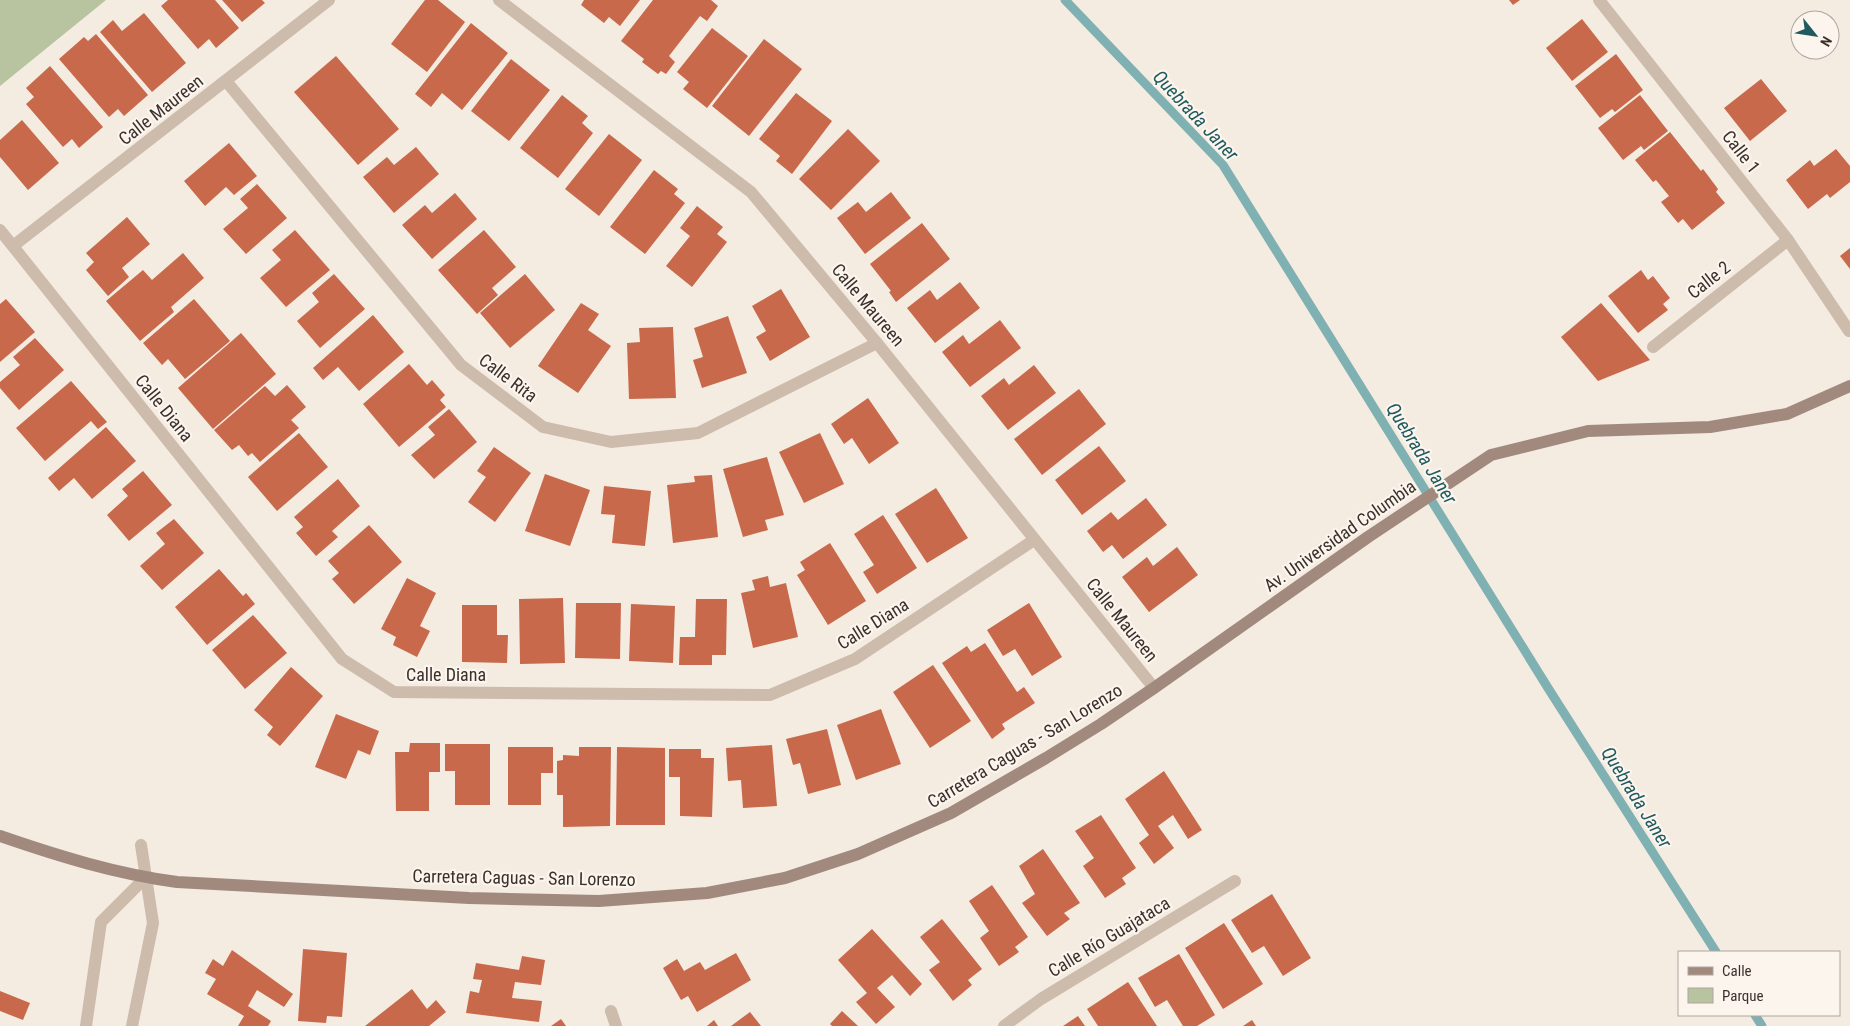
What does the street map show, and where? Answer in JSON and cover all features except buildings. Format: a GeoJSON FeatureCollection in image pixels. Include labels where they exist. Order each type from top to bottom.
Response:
{"type":"FeatureCollection","features":[{"type":"Feature","properties":{"kind":"main road","name":"Av. Universidad Columbia"},"geometry":{"type":"LineString","coordinates":[[1154,688],[1368,537],[1491,455],[1588,431],[1710,427],[1786,414],[1850,386]]}},
{"type":"Feature","properties":{"kind":"main road","name":"Carretera Caguas - San Lorenzo"},"geometry":{"type":"LineString","coordinates":[[0,836],[105,869],[145,878],[177,882],[469,898],[599,900],[707,893],[784,878],[849,857],[951,814],[1054,753],[1154,688]]}},
{"type":"Feature","properties":{"kind":"street","name":"Calle Maureen"},"geometry":{"type":"LineString","coordinates":[[14,246],[329,0]]}},
{"type":"Feature","properties":{"kind":"street","name":"Calle Maureen"},"geometry":{"type":"LineString","coordinates":[[499,0],[751,192],[877,343],[1154,688]]}},
{"type":"Feature","properties":{"kind":"street","name":"Calle 1"},"geometry":{"type":"LineString","coordinates":[[1599,0],[1788,240],[1849,330]]}},
{"type":"Feature","properties":{"kind":"street","name":"Calle Rita"},"geometry":{"type":"LineString","coordinates":[[226,81],[461,365],[543,427],[611,442],[698,433],[877,343]]}},
{"type":"Feature","properties":{"kind":"street","name":"Calle Diana"},"geometry":{"type":"LineString","coordinates":[[0,230],[342,659],[394,692],[770,694],[855,659],[1034,540]]}},
{"type":"Feature","properties":{"kind":"street","name":"Calle 2"},"geometry":{"type":"LineString","coordinates":[[1653,347],[1788,240]]}},
{"type":"Feature","properties":{"kind":"street"},"geometry":{"type":"LineString","coordinates":[[132,1026],[152,923],[141,845]]}},
{"type":"Feature","properties":{"kind":"street"},"geometry":{"type":"LineString","coordinates":[[86,1026],[101,922],[145,878]]}},
{"type":"Feature","properties":{"kind":"street","name":"Calle Río Guajataca"},"geometry":{"type":"LineString","coordinates":[[1004,1026],[1040,999],[1235,881]]}},
{"type":"Feature","properties":{"kind":"street"},"geometry":{"type":"LineString","coordinates":[[611,1011],[616,1026]]}},
{"type":"Feature","properties":{"kind":"green space"},"geometry":{"type":"Polygon","coordinates":[[[0,0],[106,0],[0,86],[0,0]]]}},
{"type":"Feature","properties":{"kind":"waterway","name":"Quebrada Janer"},"geometry":{"type":"LineString","coordinates":[[1065,0],[1223,165],[1548,688],[1715,951]]}},
{"type":"Feature","properties":{"kind":"waterway","name":"Quebrada Janer"},"geometry":{"type":"LineString","coordinates":[[1756,1016],[1762,1026]]}}]}
